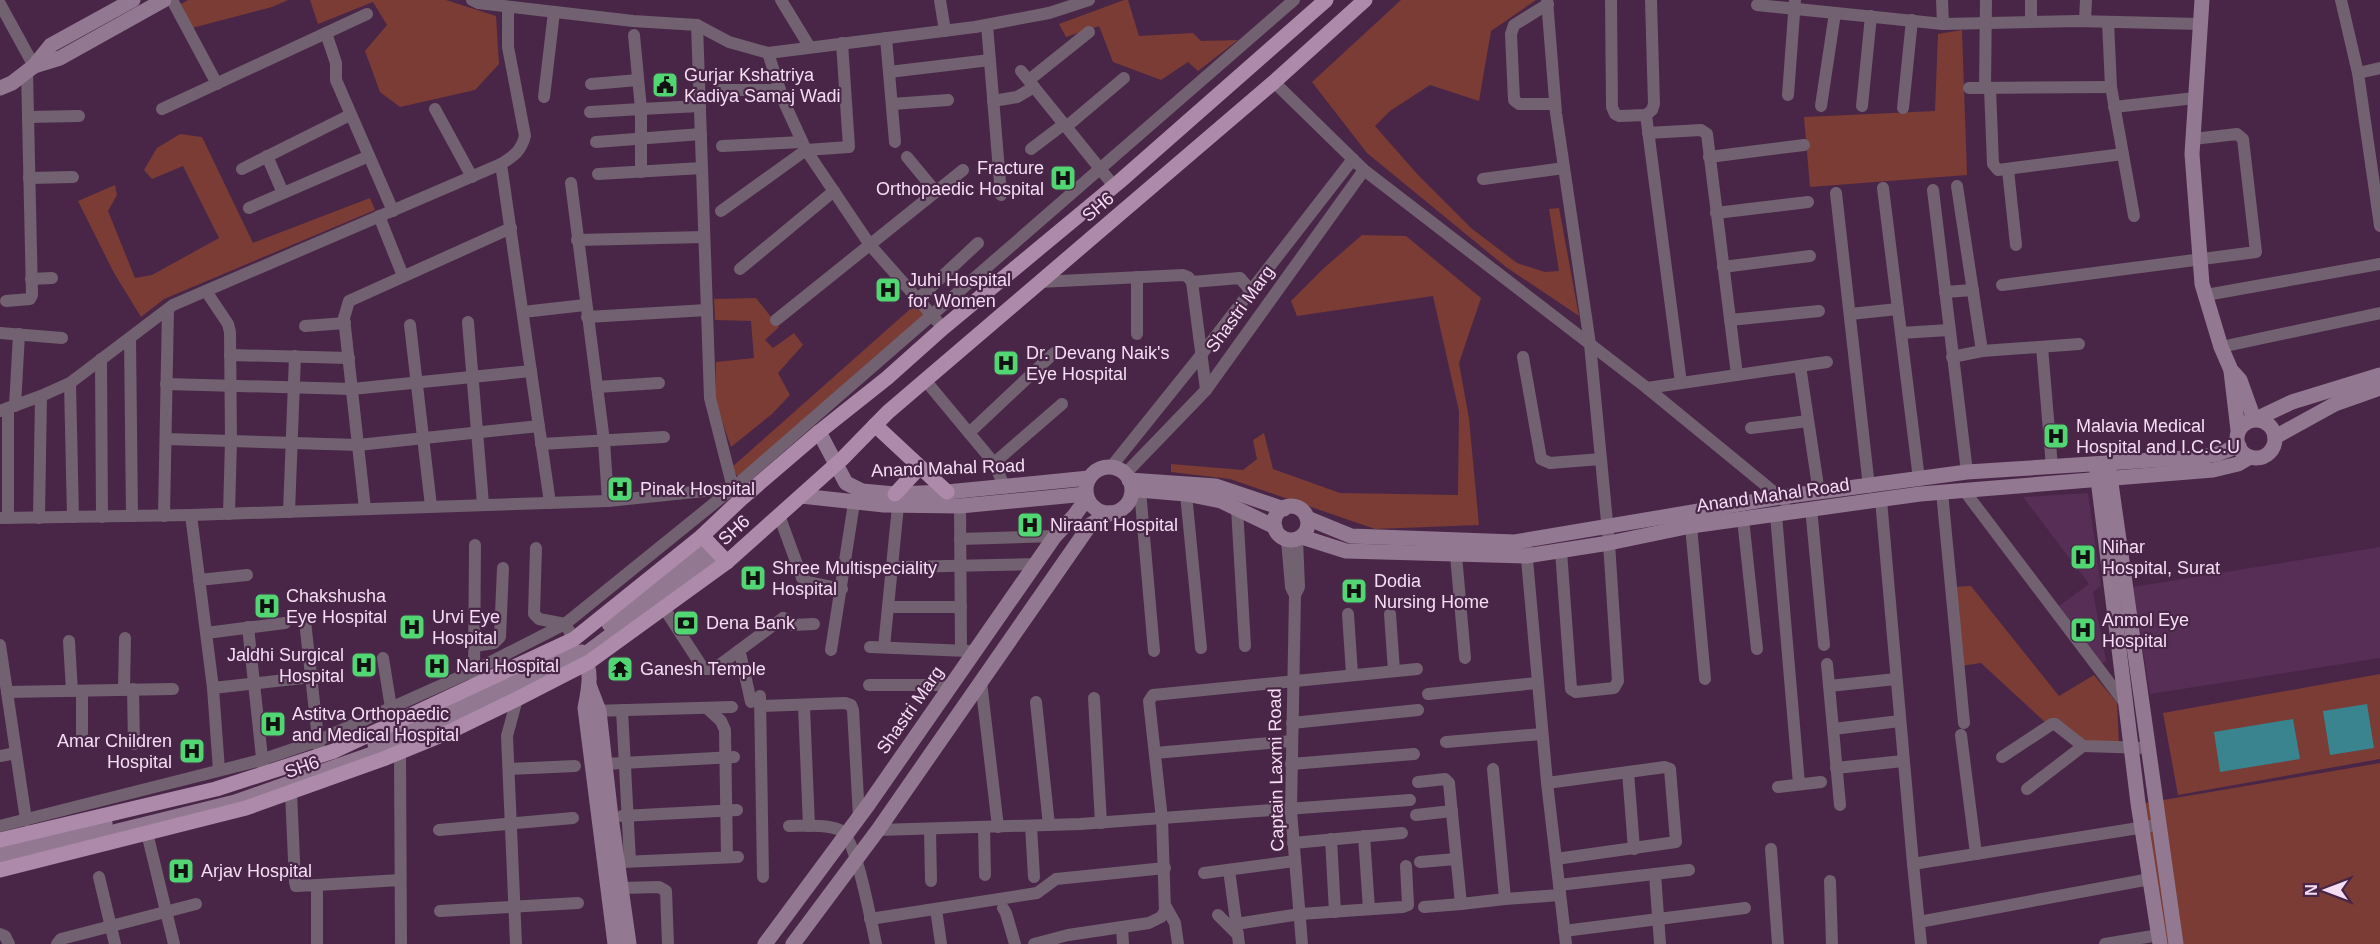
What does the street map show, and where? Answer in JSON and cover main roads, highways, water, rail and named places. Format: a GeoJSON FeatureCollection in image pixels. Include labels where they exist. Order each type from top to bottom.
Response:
{"type":"FeatureCollection","features":[{"type":"Feature","properties":{"kind":"main road"},"geometry":{"type":"LineString","coordinates":[[0,88],[12,83],[31,69],[51,45],[133,0]]}},
{"type":"Feature","properties":{"kind":"main road"},"geometry":{"type":"LineString","coordinates":[[31,69],[60,58],[164,0]]}},
{"type":"Feature","properties":{"kind":"main road"},"geometry":{"type":"LineString","coordinates":[[0,860],[235,802],[388,749],[406,742],[582,651],[714,549],[737,494],[816,425],[887,378],[943,328],[1114,186],[1326,0]]}},
{"type":"Feature","properties":{"kind":"main road","name":"SH6"},"geometry":{"type":"LineString","coordinates":[[0,840],[216,789],[263,766],[319,748],[474,679],[582,651],[613,608],[714,549],[779,515],[925,380],[1274,82],[1365,0]]}},
{"type":"Feature","properties":{"kind":"main road"},"geometry":{"type":"LineString","coordinates":[[2202,0],[2192,154],[2202,284],[2221,347],[2231,370],[2237,437],[2244,452],[2259,458],[2268,454],[2275,444],[2275,437],[2271,426],[2255,419]]}},
{"type":"Feature","properties":{"kind":"main road"},"geometry":{"type":"LineString","coordinates":[[2231,370],[2241,380],[2255,419]]}},
{"type":"Feature","properties":{"kind":"main road"},"geometry":{"type":"LineString","coordinates":[[2238,430],[2242,425],[2292,402],[2380,375]]}},
{"type":"Feature","properties":{"kind":"main road"},"geometry":{"type":"LineString","coordinates":[[2275,437],[2335,404],[2380,388]]}},
{"type":"Feature","properties":{"kind":"main road","name":"Anand Mahal Road"},"geometry":{"type":"LineString","coordinates":[[816,425],[835,465],[856,496]]}},
{"type":"Feature","properties":{"kind":"main road"},"geometry":{"type":"LineString","coordinates":[[875,425],[947,492]]}},
{"type":"Feature","properties":{"kind":"main road","name":"Anand Mahal Road"},"geometry":{"type":"LineString","coordinates":[[1307,518],[1352,536],[1505,543],[1526,549],[1608,528],[1780,497],[1869,487],[1967,472],[2244,452]]}},
{"type":"Feature","properties":{"kind":"main road","name":"Anand Mahal Road"},"geometry":{"type":"LineString","coordinates":[[1295,539],[1346,551],[1456,555],[1526,549],[1561,551],[1691,526],[1963,489],[2213,470],[2238,464],[2244,452]]}},
{"type":"Feature","properties":{"kind":"main road"},"geometry":{"type":"LineString","coordinates":[[2103,463],[2128,706],[2159,824],[2176,944]]}},
{"type":"Feature","properties":{"kind":"main road"},"geometry":{"type":"LineString","coordinates":[[897,500],[920,467]]}},
{"type":"Feature","properties":{"kind":"main road"},"geometry":{"type":"LineString","coordinates":[[1110,513],[1096,509],[1087,496],[1087,483],[1096,471],[1127,480],[1221,501],[1275,527],[1281,536],[1295,539],[1307,528],[1307,518],[1295,507],[1284,508],[1216,486],[1127,480]]}},
{"type":"Feature","properties":{"kind":"main road","name":"Anand Mahal Road"},"geometry":{"type":"LineString","coordinates":[[897,500],[947,492],[1089,478]]}},
{"type":"Feature","properties":{"kind":"main road"},"geometry":{"type":"LineString","coordinates":[[793,944],[878,830],[1090,525],[1117,511],[1128,502],[1127,480]]}},
{"type":"Feature","properties":{"kind":"main road"},"geometry":{"type":"LineString","coordinates":[[2104,480],[2140,748],[2142,827],[2160,939]]}},
{"type":"Feature","properties":{"kind":"main road","name":"Anand Mahal Road"},"geometry":{"type":"LineString","coordinates":[[801,496],[856,496],[960,506],[1087,496]]}},
{"type":"Feature","properties":{"kind":"main road","name":"Shastri Marg"},"geometry":{"type":"LineString","coordinates":[[765,944],[859,817],[951,685],[968,651],[1036,564],[1054,537],[1074,516],[1087,496]]}},
{"type":"Feature","properties":{"kind":"main road"},"geometry":{"type":"LineString","coordinates":[[1275,527],[1276,516],[1284,508]]}},
{"type":"Feature","properties":{"kind":"main road","name":"SH6"},"geometry":{"type":"LineString","coordinates":[[0,870],[246,808],[399,753],[448,732],[518,699],[582,651],[664,608],[714,549]]}},
{"type":"Feature","properties":{"kind":"main road"},"geometry":{"type":"LineString","coordinates":[[582,651],[590,685],[592,711],[629,944]]}},
{"type":"Feature","properties":{"kind":"main road"},"geometry":{"type":"LineString","coordinates":[[0,848],[237,793],[383,742],[493,684],[582,651]]}},
{"type":"Feature","properties":{"kind":"main road"},"geometry":{"type":"LineString","coordinates":[[592,711],[604,764],[617,862],[615,944]]}},
{"type":"Feature","properties":{"kind":"place","name":"Gurjar Kshatriya Kadiya Samaj Wadi"},"geometry":{"type":"Point","coordinates":[665,85]}},
{"type":"Feature","properties":{"kind":"place","name":"Fracture Orthopaedic Hospital"},"geometry":{"type":"Point","coordinates":[1063,178]}},
{"type":"Feature","properties":{"kind":"place","name":"Juhi Hospital for Women"},"geometry":{"type":"Point","coordinates":[888,290]}},
{"type":"Feature","properties":{"kind":"place","name":"Dr. Devang Naik's Eye Hospital"},"geometry":{"type":"Point","coordinates":[1006,363]}},
{"type":"Feature","properties":{"kind":"place","name":"Malavia Medical Hospital and I.C.C.U"},"geometry":{"type":"Point","coordinates":[2056,436]}},
{"type":"Feature","properties":{"kind":"place","name":"Pinak Hospital"},"geometry":{"type":"Point","coordinates":[620,489]}},
{"type":"Feature","properties":{"kind":"place","name":"Niraant Hospital"},"geometry":{"type":"Point","coordinates":[1030,525]}},
{"type":"Feature","properties":{"kind":"place","name":"Nihar Hospital, Surat"},"geometry":{"type":"Point","coordinates":[2083,557]}},
{"type":"Feature","properties":{"kind":"place","name":"Shree Multispeciality Hospital"},"geometry":{"type":"Point","coordinates":[753,578]}},
{"type":"Feature","properties":{"kind":"place","name":"Dodia Nursing Home"},"geometry":{"type":"Point","coordinates":[1354,591]}},
{"type":"Feature","properties":{"kind":"place","name":"Chakshusha Eye Hospital"},"geometry":{"type":"Point","coordinates":[267,606]}},
{"type":"Feature","properties":{"kind":"place","name":"Dena Bank"},"geometry":{"type":"Point","coordinates":[686,623]}},
{"type":"Feature","properties":{"kind":"place","name":"Urvi Eye Hospital"},"geometry":{"type":"Point","coordinates":[412,627]}},
{"type":"Feature","properties":{"kind":"place","name":"Anmol Eye Hospital"},"geometry":{"type":"Point","coordinates":[2083,630]}},
{"type":"Feature","properties":{"kind":"place","name":"Jaldhi Surgical Hospital"},"geometry":{"type":"Point","coordinates":[364,665]}},
{"type":"Feature","properties":{"kind":"place","name":"Nari Hospital"},"geometry":{"type":"Point","coordinates":[437,666]}},
{"type":"Feature","properties":{"kind":"place","name":"Ganesh Temple"},"geometry":{"type":"Point","coordinates":[620,669]}},
{"type":"Feature","properties":{"kind":"place","name":"Astitva Orthopaedic and Medical Hospital"},"geometry":{"type":"Point","coordinates":[273,724]}},
{"type":"Feature","properties":{"kind":"place","name":"Amar Children Hospital"},"geometry":{"type":"Point","coordinates":[192,751]}},
{"type":"Feature","properties":{"kind":"place","name":"Arjav Hospital"},"geometry":{"type":"Point","coordinates":[181,871]}}]}
